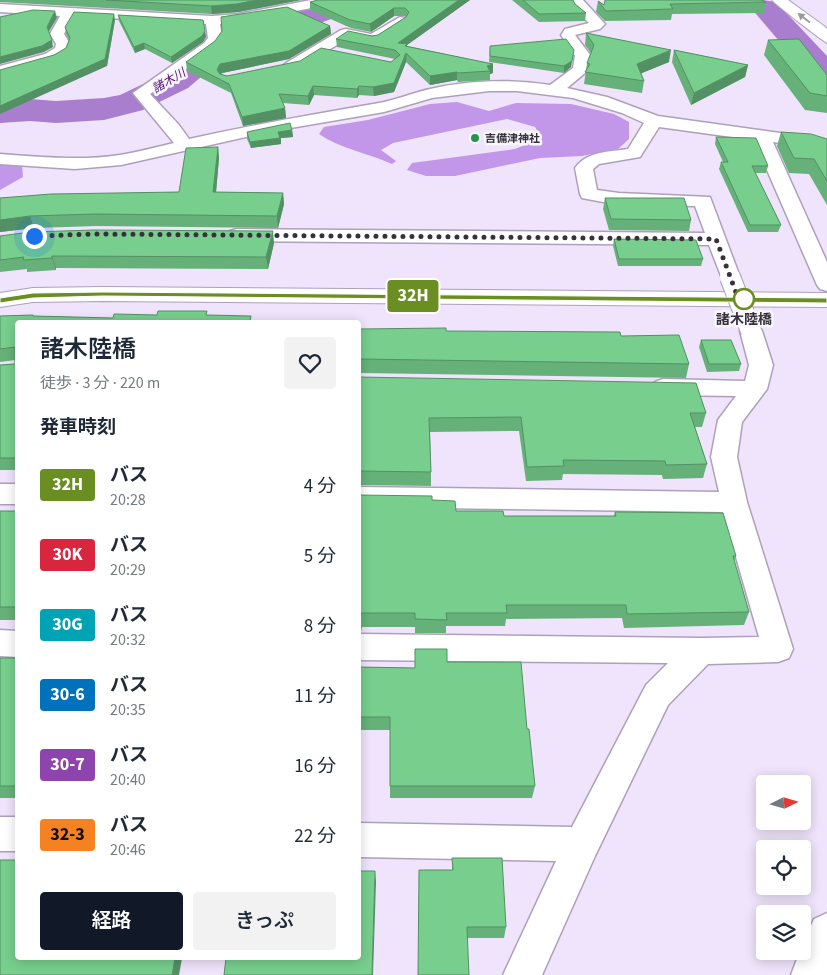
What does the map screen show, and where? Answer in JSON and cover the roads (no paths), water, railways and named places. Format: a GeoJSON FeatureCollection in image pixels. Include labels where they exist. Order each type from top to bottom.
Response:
{"type":"FeatureCollection","features":[{"type":"Feature","properties":{"kind":"street"},"geometry":{"type":"LineString","coordinates":[[0,7],[9,0]]}},
{"type":"Feature","properties":{"kind":"street"},"geometry":{"type":"LineString","coordinates":[[0,7],[68,13],[212,20],[332,0]]}},
{"type":"Feature","properties":{"kind":"street"},"geometry":{"type":"LineString","coordinates":[[554,90],[580,70],[583,56],[568,35],[570,32],[598,24],[581,8],[576,0]]}},
{"type":"Feature","properties":{"kind":"street"},"geometry":{"type":"LineString","coordinates":[[780,0],[819,29],[827,38]]}},
{"type":"Feature","properties":{"kind":"street"},"geometry":{"type":"LineString","coordinates":[[289,8],[307,16]]}},
{"type":"Feature","properties":{"kind":"street"},"geometry":{"type":"LineString","coordinates":[[0,71],[50,57],[62,50],[63,44],[57,34],[65,22],[68,13]]}},
{"type":"Feature","properties":{"kind":"street"},"geometry":{"type":"LineString","coordinates":[[184,147],[173,129],[141,93],[210,46],[215,38],[212,20]]}},
{"type":"Feature","properties":{"kind":"street"},"geometry":{"type":"LineString","coordinates":[[330,26],[346,33],[373,39],[400,21]]}},
{"type":"Feature","properties":{"kind":"street"},"geometry":{"type":"LineString","coordinates":[[276,69],[295,66],[346,33]]}},
{"type":"Feature","properties":{"kind":"street"},"geometry":{"type":"LineString","coordinates":[[319,50],[337,54]]}},
{"type":"Feature","properties":{"kind":"street"},"geometry":{"type":"LineString","coordinates":[[0,159],[42,163],[96,164],[184,147],[271,126],[383,107],[440,92],[473,87],[519,85],[554,90],[631,110],[654,121],[809,142],[827,148]]}},
{"type":"Feature","properties":{"kind":"street"},"geometry":{"type":"LineString","coordinates":[[361,647],[701,651],[778,649],[734,502],[724,457],[730,420],[755,389],[761,365],[751,331],[703,201],[619,199],[589,194],[584,168],[593,160],[634,153],[654,121]]}},
{"type":"Feature","properties":{"kind":"street"},"geometry":{"type":"LineString","coordinates":[[762,136],[827,285]]}},
{"type":"Feature","properties":{"kind":"street"},"geometry":{"type":"LineString","coordinates":[[215,235],[716,239]]}},
{"type":"Feature","properties":{"kind":"street"},"geometry":{"type":"LineString","coordinates":[[0,300],[33,295],[103,294],[827,300]]}},
{"type":"Feature","properties":{"kind":"street"},"geometry":{"type":"LineString","coordinates":[[646,387],[755,389]]}},
{"type":"Feature","properties":{"kind":"street"},"geometry":{"type":"LineString","coordinates":[[0,494],[15,494]]}},
{"type":"Feature","properties":{"kind":"street"},"geometry":{"type":"LineString","coordinates":[[361,497],[734,502]]}},
{"type":"Feature","properties":{"kind":"street"},"geometry":{"type":"LineString","coordinates":[[0,644],[15,644]]}},
{"type":"Feature","properties":{"kind":"street"},"geometry":{"type":"LineString","coordinates":[[522,975],[582,844],[657,695],[701,651]]}},
{"type":"Feature","properties":{"kind":"street"},"geometry":{"type":"LineString","coordinates":[[0,834],[15,834]]}},
{"type":"Feature","properties":{"kind":"street"},"geometry":{"type":"LineString","coordinates":[[361,840],[582,844]]}},
{"type":"Feature","properties":{"kind":"street"},"geometry":{"type":"LineString","coordinates":[[810,975],[827,932]]}},
{"type":"Feature","properties":{"kind":"waterway","name":"諸木川"},"geometry":{"type":"LineString","coordinates":[[0,112],[30,110],[56,112],[104,109],[131,103],[176,81],[203,59],[232,44],[357,0]]}},
{"type":"Feature","properties":{"kind":"waterway"},"geometry":{"type":"LineString","coordinates":[[766,8],[827,76]]}},
{"type":"Feature","properties":{"kind":"place","name":"吉備津神社"},"geometry":{"type":"Point","coordinates":[475,138]}},
{"type":"Feature","properties":{"kind":"place","name":"諸木陸橋"},"geometry":{"type":"Point","coordinates":[744,299]}}]}
